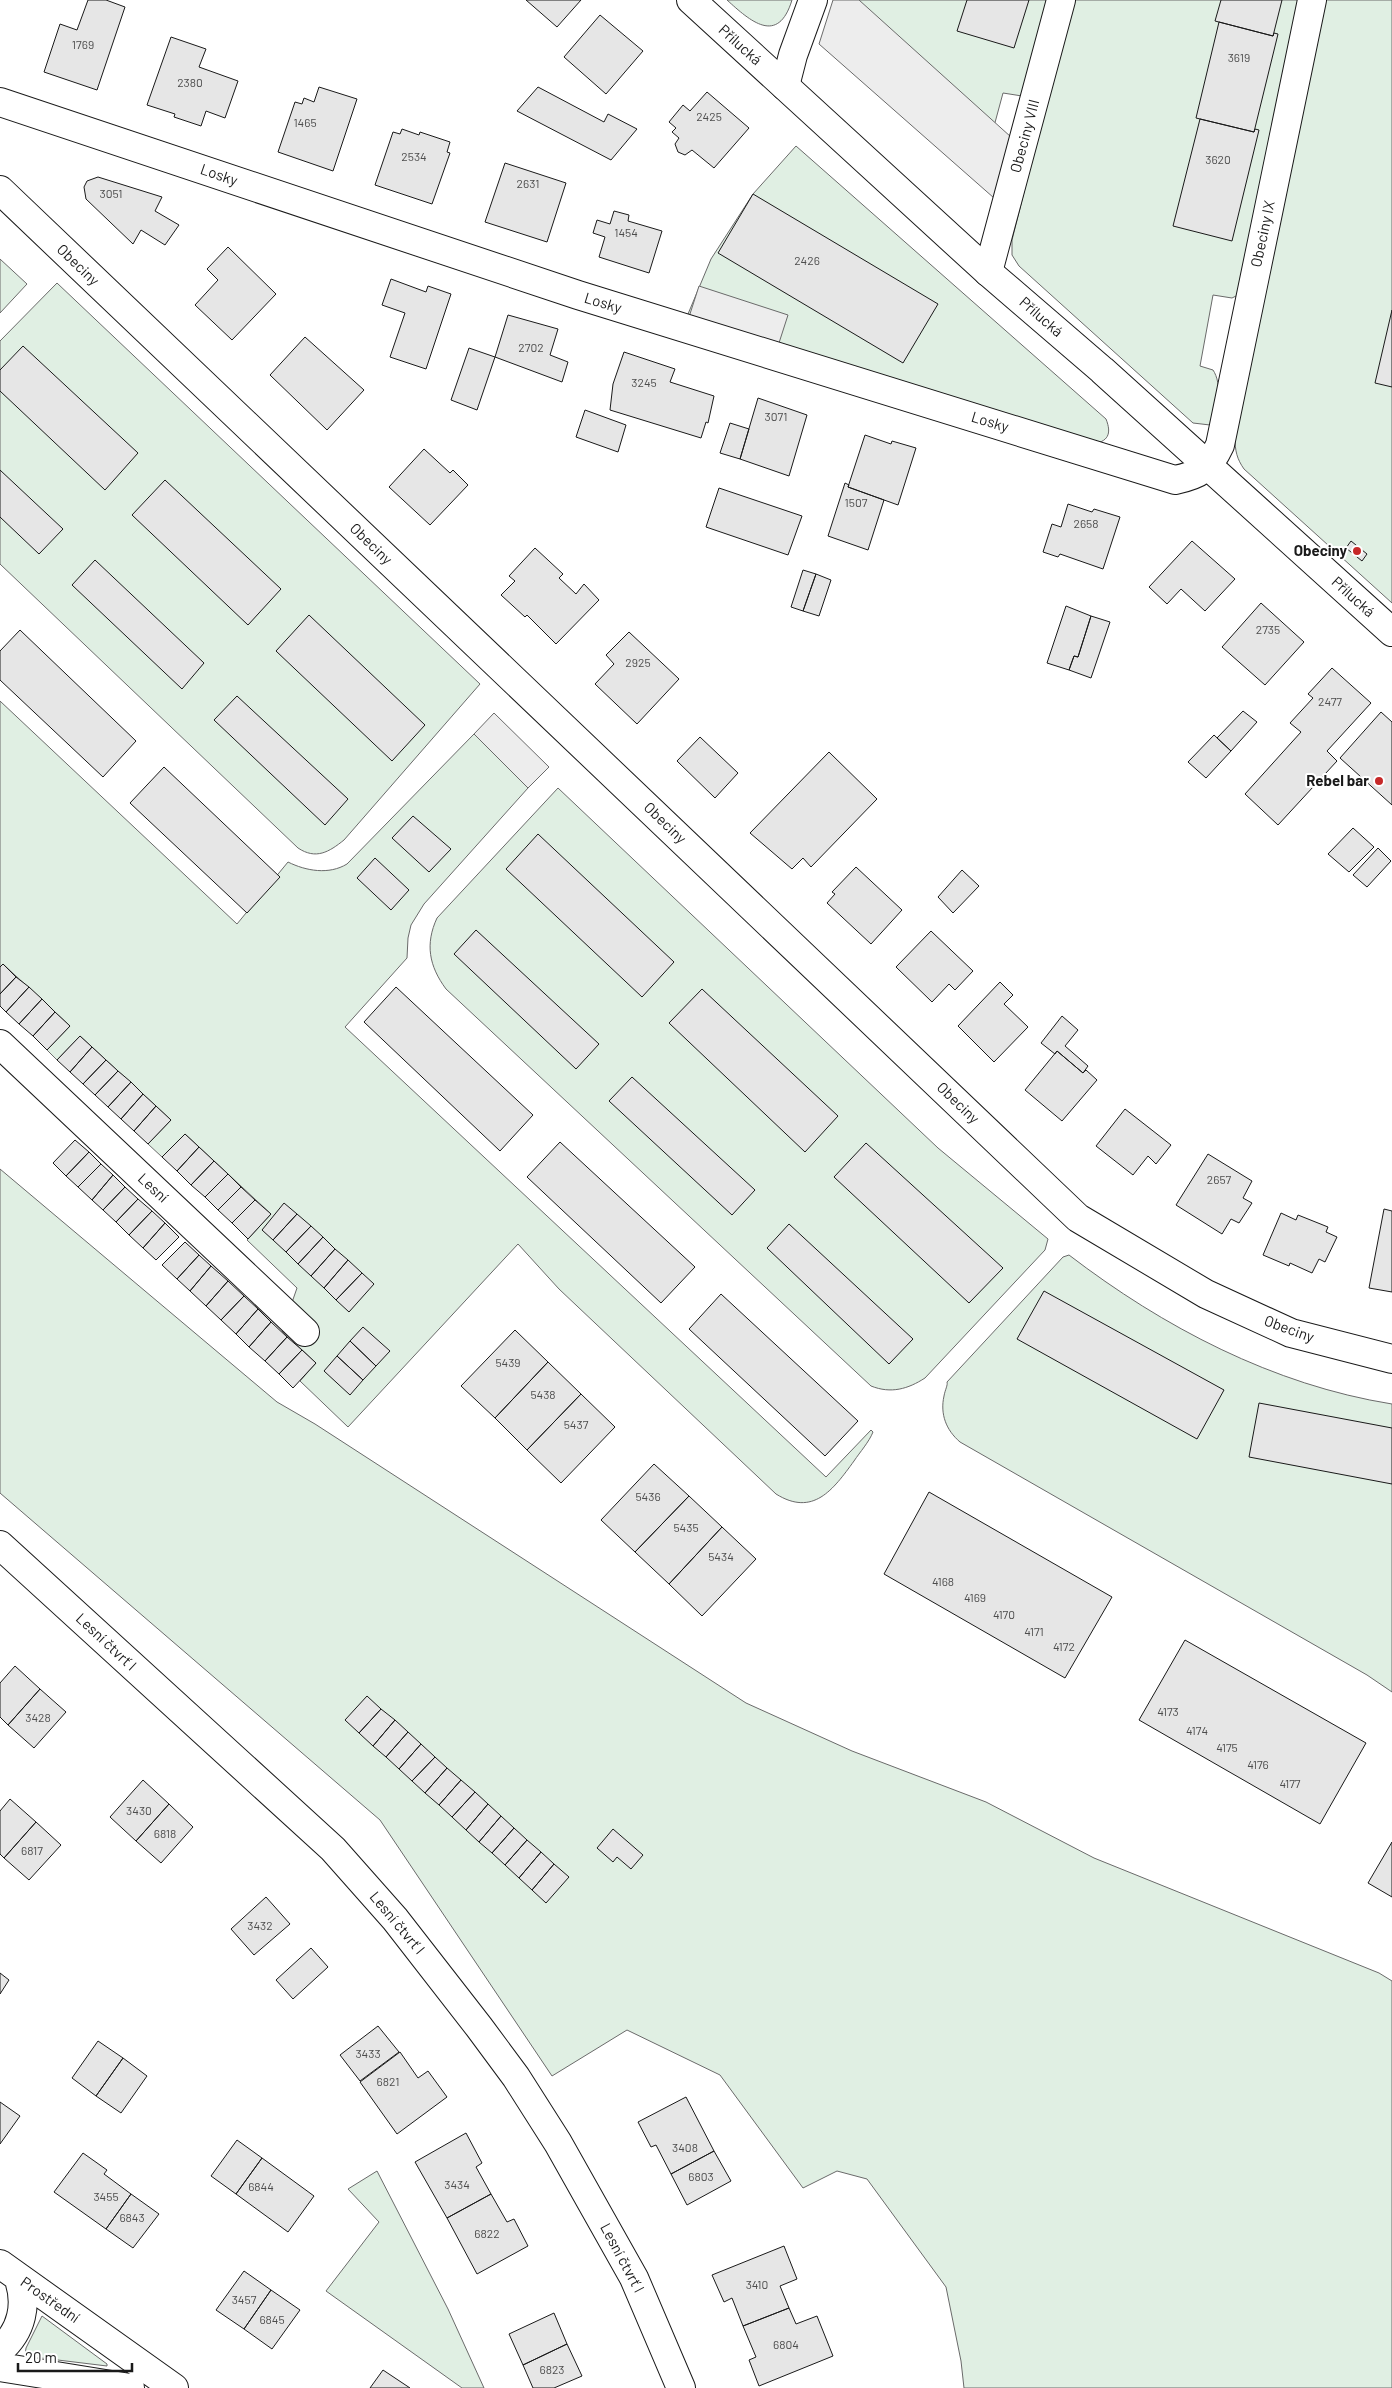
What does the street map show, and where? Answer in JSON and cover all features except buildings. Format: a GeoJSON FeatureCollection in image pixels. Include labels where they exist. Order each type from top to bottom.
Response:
{"type":"FeatureCollection","features":[{"type":"Feature","properties":{"kind":"street","name":"Přílucká"},"geometry":{"type":"LineString","coordinates":[[691,0],[988,272],[1208,466],[1392,632]]}},
{"type":"Feature","properties":{"kind":"street"},"geometry":{"type":"LineString","coordinates":[[785,86],[793,55],[813,0]]}},
{"type":"Feature","properties":{"kind":"street","name":"Obeciny VIII"},"geometry":{"type":"LineString","coordinates":[[988,272],[1061,0]]}},
{"type":"Feature","properties":{"kind":"street","name":"Obeciny IX"},"geometry":{"type":"LineString","coordinates":[[1208,466],[1220,446],[1312,0]]}},
{"type":"Feature","properties":{"kind":"street","name":"Losky"},"geometry":{"type":"LineString","coordinates":[[0,102],[578,295],[1175,480],[1191,477],[1208,466]]}},
{"type":"Feature","properties":{"kind":"street","name":"Obeciny"},"geometry":{"type":"LineString","coordinates":[[0,190],[1078,1218],[1206,1294],[1291,1333],[1392,1359]]}},
{"type":"Feature","properties":{"kind":"street","name":"Lesní"},"geometry":{"type":"LineString","coordinates":[[0,1044],[305,1332]]}},
{"type":"Feature","properties":{"kind":"street","name":"Lesní čtvrť I"},"geometry":{"type":"LineString","coordinates":[[0,1546],[333,1849],[395,1919],[480,2027],[516,2077],[558,2143],[634,2278],[680,2388]]}},
{"type":"Feature","properties":{"kind":"street"},"geometry":{"type":"LineString","coordinates":[[0,2350],[9,2342],[24,2307],[24,2292],[9,2271]]}},
{"type":"Feature","properties":{"kind":"street","name":"Prostřední"},"geometry":{"type":"LineString","coordinates":[[9,2271],[174,2388]]}},
{"type":"Feature","properties":{"kind":"street"},"geometry":{"type":"LineString","coordinates":[[0,2367],[130,2388]]}},
{"type":"Feature","properties":{"kind":"green space"},"geometry":{"type":"Polygon","coordinates":[[[727,0],[792,0],[786,14],[779,22],[771,26],[754,21],[727,0]]]}},
{"type":"Feature","properties":{"kind":"green space"},"geometry":{"type":"Polygon","coordinates":[[[852,0],[1050,0],[1022,96],[1003,93],[993,130],[852,0]]]}},
{"type":"Feature","properties":{"kind":"green space"},"geometry":{"type":"Polygon","coordinates":[[[1072,0],[1302,0],[1238,295],[1232,298],[1213,295],[1200,366],[1213,370],[1218,382],[1218,406],[1210,425],[1193,423],[1019,266],[1012,255],[1012,240],[1072,0]]]}},
{"type":"Feature","properties":{"kind":"green space"},"geometry":{"type":"Polygon","coordinates":[[[1320,0],[1392,0],[1392,603],[1244,469],[1235,447],[1235,438],[1320,0]]]}},
{"type":"Feature","properties":{"kind":"green space"},"geometry":{"type":"Polygon","coordinates":[[[796,146],[1106,419],[1109,429],[1105,439],[1092,444],[945,400],[688,314],[711,259],[753,194],[796,146]]]}},
{"type":"Feature","properties":{"kind":"green space"},"geometry":{"type":"Polygon","coordinates":[[[0,259],[27,284],[0,313],[0,259]]]}},
{"type":"Feature","properties":{"kind":"green space"},"geometry":{"type":"Polygon","coordinates":[[[57,283],[480,684],[344,840],[328,851],[311,854],[298,848],[0,564],[0,341],[57,283]]]}},
{"type":"Feature","properties":{"kind":"green space"},"geometry":{"type":"Polygon","coordinates":[[[0,701],[237,924],[288,862],[302,868],[325,871],[347,864],[474,734],[528,788],[424,904],[411,925],[407,958],[345,1027],[826,1477],[871,1430],[873,1432],[869,1439],[838,1482],[821,1497],[801,1503],[776,1494],[559,1289],[518,1244],[348,1427],[300,1381],[316,1363],[282,1331],[297,1288],[247,1240],[271,1214],[185,1134],[162,1157],[148,1144],[171,1120],[80,1036],[57,1060],[47,1050],[70,1026],[3,964],[0,967],[0,701]]]}},
{"type":"Feature","properties":{"kind":"green space"},"geometry":{"type":"Polygon","coordinates":[[[558,788],[938,1148],[1048,1239],[1045,1250],[925,1378],[899,1389],[885,1390],[871,1386],[446,989],[440,980],[433,963],[430,946],[437,918],[558,788]]]}},
{"type":"Feature","properties":{"kind":"green space"},"geometry":{"type":"Polygon","coordinates":[[[0,1169],[277,1402],[315,1424],[746,1703],[852,1751],[986,1802],[1094,1858],[1379,1973],[1392,1981],[1392,2388],[964,2388],[961,2361],[946,2287],[867,2179],[837,2171],[803,2188],[720,2075],[627,2030],[552,2076],[380,1820],[0,1493],[0,1169]]]}},
{"type":"Feature","properties":{"kind":"green space"},"geometry":{"type":"Polygon","coordinates":[[[1069,1255],[1142,1306],[1181,1329],[1221,1349],[1305,1383],[1348,1395],[1392,1404],[1392,1692],[1367,1675],[960,1442],[951,1432],[945,1421],[943,1409],[947,1382],[1063,1257],[1069,1255]]]}},
{"type":"Feature","properties":{"kind":"green space"},"geometry":{"type":"Polygon","coordinates":[[[377,2171],[448,2309],[484,2388],[462,2388],[326,2291],[379,2222],[348,2189],[377,2171]]]}},
{"type":"Feature","properties":{"kind":"green space"},"geometry":{"type":"Polygon","coordinates":[[[42,2316],[107,2364],[107,2366],[25,2356],[26,2348],[42,2316]]]}},
{"type":"Feature","properties":{"kind":"shaded area"},"geometry":{"type":"Polygon","coordinates":[[[833,0],[859,0],[1011,137],[994,198],[819,44],[833,0]]]}},
{"type":"Feature","properties":{"kind":"shaded area"},"geometry":{"type":"Polygon","coordinates":[[[699,286],[788,315],[778,346],[689,317],[699,286]]]}},
{"type":"Feature","properties":{"kind":"shaded area"},"geometry":{"type":"Polygon","coordinates":[[[494,713],[549,767],[528,788],[474,734],[494,713]]]}},
{"type":"Feature","properties":{"kind":"place","name":"Obeciny"},"geometry":{"type":"Point","coordinates":[1357,551]}},
{"type":"Feature","properties":{"kind":"place","name":"Rebel bar"},"geometry":{"type":"Point","coordinates":[1379,781]}}]}
